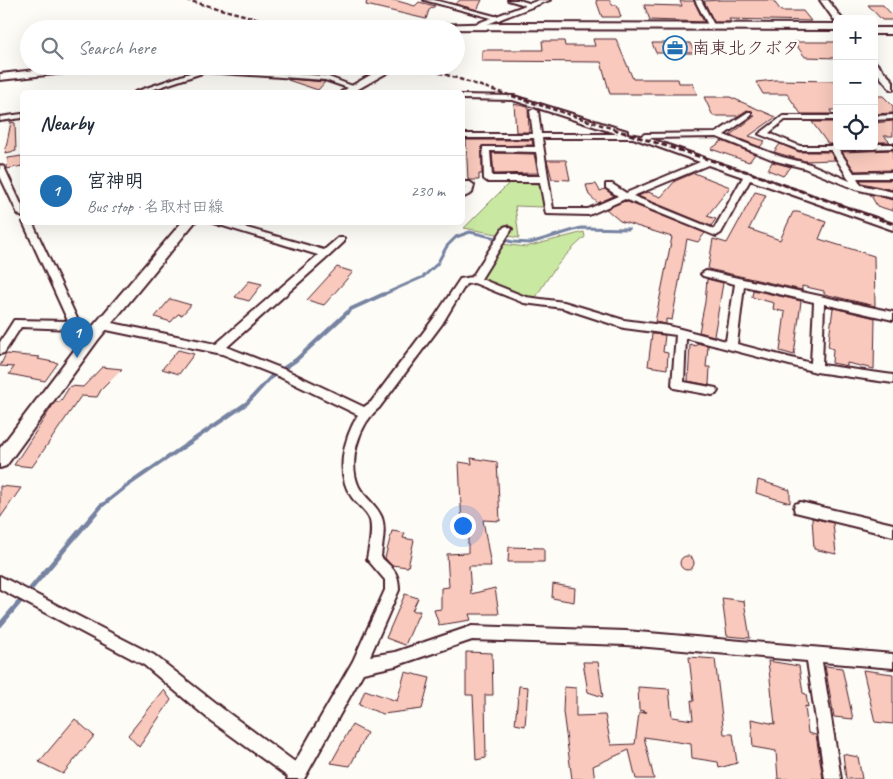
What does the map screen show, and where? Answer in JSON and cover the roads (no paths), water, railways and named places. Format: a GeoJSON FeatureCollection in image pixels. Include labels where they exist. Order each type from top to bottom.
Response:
{"type":"FeatureCollection","features":[{"type":"Feature","properties":{"kind":"main road"},"geometry":{"type":"LineString","coordinates":[[824,0],[835,15]]}},
{"type":"Feature","properties":{"kind":"main road"},"geometry":{"type":"LineString","coordinates":[[465,31],[833,26]]}},
{"type":"Feature","properties":{"kind":"main road"},"geometry":{"type":"LineString","coordinates":[[878,26],[893,26]]}},
{"type":"Feature","properties":{"kind":"main road"},"geometry":{"type":"LineString","coordinates":[[465,31],[833,31]]}},
{"type":"Feature","properties":{"kind":"main road"},"geometry":{"type":"LineString","coordinates":[[878,31],[893,31]]}},
{"type":"Feature","properties":{"kind":"main road"},"geometry":{"type":"LineString","coordinates":[[0,73],[20,71]]}},
{"type":"Feature","properties":{"kind":"main road"},"geometry":{"type":"LineString","coordinates":[[0,77],[20,75]]}},
{"type":"Feature","properties":{"kind":"main road"},"geometry":{"type":"LineString","coordinates":[[350,90],[378,75]]}},
{"type":"Feature","properties":{"kind":"main road"},"geometry":{"type":"LineString","coordinates":[[0,461],[98,331],[186,225]]}},
{"type":"Feature","properties":{"kind":"street"},"geometry":{"type":"LineString","coordinates":[[427,0],[499,18]]}},
{"type":"Feature","properties":{"kind":"street"},"geometry":{"type":"LineString","coordinates":[[511,0],[532,5]]}},
{"type":"Feature","properties":{"kind":"street"},"geometry":{"type":"LineString","coordinates":[[465,30],[546,0]]}},
{"type":"Feature","properties":{"kind":"street"},"geometry":{"type":"LineString","coordinates":[[698,0],[712,27]]}},
{"type":"Feature","properties":{"kind":"street"},"geometry":{"type":"LineString","coordinates":[[878,68],[893,87]]}},
{"type":"Feature","properties":{"kind":"street"},"geometry":{"type":"LineString","coordinates":[[145,90],[189,75]]}},
{"type":"Feature","properties":{"kind":"street"},"geometry":{"type":"LineString","coordinates":[[280,75],[326,78],[350,90]]}},
{"type":"Feature","properties":{"kind":"street"},"geometry":{"type":"LineString","coordinates":[[465,97],[514,98],[634,136],[893,227]]}},
{"type":"Feature","properties":{"kind":"street"},"geometry":{"type":"LineString","coordinates":[[534,110],[549,212],[589,212],[708,162]]}},
{"type":"Feature","properties":{"kind":"street"},"geometry":{"type":"LineString","coordinates":[[718,135],[748,114]]}},
{"type":"Feature","properties":{"kind":"street"},"geometry":{"type":"LineString","coordinates":[[0,119],[20,116]]}},
{"type":"Feature","properties":{"kind":"street"},"geometry":{"type":"LineString","coordinates":[[878,118],[893,117]]}},
{"type":"Feature","properties":{"kind":"street"},"geometry":{"type":"LineString","coordinates":[[833,118],[783,118],[763,134],[799,148],[833,148]]}},
{"type":"Feature","properties":{"kind":"street"},"geometry":{"type":"LineString","coordinates":[[465,136],[718,135],[779,159],[807,166],[858,187],[893,195]]}},
{"type":"Feature","properties":{"kind":"street"},"geometry":{"type":"LineString","coordinates":[[878,147],[893,146]]}},
{"type":"Feature","properties":{"kind":"street"},"geometry":{"type":"LineString","coordinates":[[540,150],[486,150],[488,178],[544,179]]}},
{"type":"Feature","properties":{"kind":"street"},"geometry":{"type":"LineString","coordinates":[[835,150],[858,187]]}},
{"type":"Feature","properties":{"kind":"street"},"geometry":{"type":"LineString","coordinates":[[1,173],[20,210]]}},
{"type":"Feature","properties":{"kind":"street"},"geometry":{"type":"LineString","coordinates":[[851,176],[893,175]]}},
{"type":"Feature","properties":{"kind":"street"},"geometry":{"type":"LineString","coordinates":[[609,186],[625,196],[716,233],[748,176]]}},
{"type":"Feature","properties":{"kind":"street"},"geometry":{"type":"LineString","coordinates":[[465,185],[470,184],[469,191],[465,194]]}},
{"type":"Feature","properties":{"kind":"street"},"geometry":{"type":"LineString","coordinates":[[28,225],[77,329],[218,348],[284,374],[365,414]]}},
{"type":"Feature","properties":{"kind":"street"},"geometry":{"type":"LineString","coordinates":[[224,225],[326,254]]}},
{"type":"Feature","properties":{"kind":"street"},"geometry":{"type":"LineString","coordinates":[[475,280],[502,236]]}},
{"type":"Feature","properties":{"kind":"street"},"geometry":{"type":"LineString","coordinates":[[218,348],[341,240]]}},
{"type":"Feature","properties":{"kind":"street"},"geometry":{"type":"LineString","coordinates":[[706,274],[893,316]]}},
{"type":"Feature","properties":{"kind":"street"},"geometry":{"type":"LineString","coordinates":[[0,582],[150,660],[296,776],[358,666],[392,590],[392,578],[374,558],[377,532],[376,518],[353,488],[350,470],[351,443],[356,426],[375,405],[438,320],[463,281],[475,280],[524,300],[564,306],[624,324],[681,333],[816,368],[893,379]]}},
{"type":"Feature","properties":{"kind":"street"},"geometry":{"type":"LineString","coordinates":[[731,346],[740,282]]}},
{"type":"Feature","properties":{"kind":"street"},"geometry":{"type":"LineString","coordinates":[[816,368],[819,300]]}},
{"type":"Feature","properties":{"kind":"street"},"geometry":{"type":"LineString","coordinates":[[0,350],[18,324],[75,325]]}},
{"type":"Feature","properties":{"kind":"street"},"geometry":{"type":"LineString","coordinates":[[681,333],[678,385],[712,391]]}},
{"type":"Feature","properties":{"kind":"street"},"geometry":{"type":"LineString","coordinates":[[800,508],[893,530]]}},
{"type":"Feature","properties":{"kind":"street"},"geometry":{"type":"LineString","coordinates":[[358,666],[395,659],[472,633],[626,638],[893,661]]}},
{"type":"Feature","properties":{"kind":"street"},"geometry":{"type":"LineString","coordinates":[[813,654],[833,779]]}},
{"type":"Feature","properties":{"kind":"waterway"},"geometry":{"type":"LineString","coordinates":[[382,295],[423,277],[437,264],[447,246],[456,237],[470,232],[513,242],[530,243],[581,228],[629,229]]}},
{"type":"Feature","properties":{"kind":"waterway"},"geometry":{"type":"LineString","coordinates":[[100,507],[128,485],[247,403],[271,377],[296,360],[351,309],[384,294]]}},
{"type":"Feature","properties":{"kind":"waterway"},"geometry":{"type":"LineString","coordinates":[[0,625],[100,507]]}},
{"type":"Feature","properties":{"kind":"railway"},"geometry":{"type":"LineString","coordinates":[[186,0],[263,20]]}},
{"type":"Feature","properties":{"kind":"railway"},"geometry":{"type":"LineString","coordinates":[[447,75],[617,130]]}},
{"type":"Feature","properties":{"kind":"railway"},"geometry":{"type":"LineString","coordinates":[[613,129],[748,172],[893,224]]}},
{"type":"Feature","properties":{"kind":"place","name":"南東北クボタ"},"geometry":{"type":"Point","coordinates":[675,48]}},
{"type":"Feature","properties":{"kind":"place","name":"宮神明"},"geometry":{"type":"Point","coordinates":[77,358]}}]}
